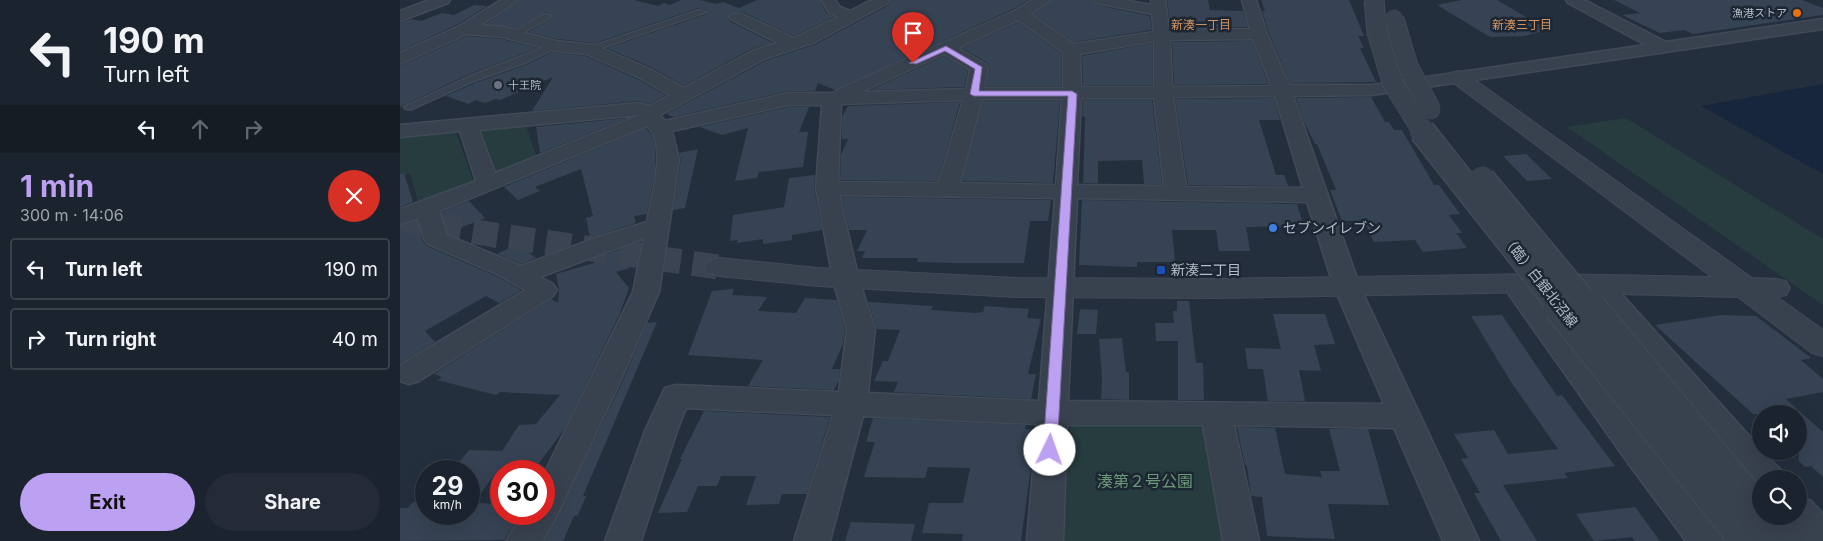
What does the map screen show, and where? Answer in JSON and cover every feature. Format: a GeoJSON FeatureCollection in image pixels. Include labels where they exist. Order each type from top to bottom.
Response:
{"type":"FeatureCollection","features":[{"type":"Feature","properties":{"kind":"street"},"geometry":{"type":"LineString","coordinates":[[400,16],[443,0]]}},
{"type":"Feature","properties":{"kind":"street"},"geometry":{"type":"LineString","coordinates":[[400,59],[465,29],[511,0]]}},
{"type":"Feature","properties":{"kind":"street"},"geometry":{"type":"LineString","coordinates":[[828,0],[834,10],[851,17]]}},
{"type":"Feature","properties":{"kind":"street"},"geometry":{"type":"LineString","coordinates":[[654,119],[684,95],[758,55],[828,31],[883,0]]}},
{"type":"Feature","properties":{"kind":"street"},"geometry":{"type":"LineString","coordinates":[[832,99],[1019,14],[1043,0]]}},
{"type":"Feature","properties":{"kind":"street"},"geometry":{"type":"LineString","coordinates":[[1101,0],[1158,6],[1162,35],[1163,93],[1176,192]]}},
{"type":"Feature","properties":{"kind":"street"},"geometry":{"type":"LineString","coordinates":[[1249,0],[1259,34],[1282,91],[1347,287],[1461,541]]}},
{"type":"Feature","properties":{"kind":"street","name":"（臨）白銀北沼線"},"geometry":{"type":"LineString","coordinates":[[1374,0],[1378,32],[1392,82],[1427,139],[1748,541]]}},
{"type":"Feature","properties":{"kind":"street","name":"（臨）白銀北沼線"},"geometry":{"type":"LineString","coordinates":[[1391,0],[1397,33],[1414,81],[1448,136],[1752,504]]}},
{"type":"Feature","properties":{"kind":"street"},"geometry":{"type":"LineString","coordinates":[[1573,0],[1665,48]]}},
{"type":"Feature","properties":{"kind":"street"},"geometry":{"type":"LineString","coordinates":[[1019,14],[1071,50],[1162,35],[1259,34]]}},
{"type":"Feature","properties":{"kind":"street"},"geometry":{"type":"LineString","coordinates":[[737,17],[792,44]]}},
{"type":"Feature","properties":{"kind":"street"},"geometry":{"type":"LineString","coordinates":[[400,217],[459,197],[488,183],[654,119],[788,99],[974,94],[1372,90],[1440,82],[1467,76],[1823,24]]}},
{"type":"Feature","properties":{"kind":"street"},"geometry":{"type":"LineString","coordinates":[[465,29],[515,34],[556,46],[589,49],[644,73],[684,95]]}},
{"type":"Feature","properties":{"kind":"street"},"geometry":{"type":"LineString","coordinates":[[946,48],[979,68],[974,94],[948,189]]}},
{"type":"Feature","properties":{"kind":"street"},"geometry":{"type":"LineString","coordinates":[[1045,541],[1072,94],[1071,50]]}},
{"type":"Feature","properties":{"kind":"street"},"geometry":{"type":"LineString","coordinates":[[1467,76],[1743,288],[1823,345]]}},
{"type":"Feature","properties":{"kind":"street"},"geometry":{"type":"LineString","coordinates":[[1467,76],[1823,321]]}},
{"type":"Feature","properties":{"kind":"street"},"geometry":{"type":"LineString","coordinates":[[812,541],[852,403],[861,329],[846,280],[828,188],[832,99]]}},
{"type":"Feature","properties":{"kind":"street"},"geometry":{"type":"LineString","coordinates":[[400,131],[639,108],[654,119],[669,160],[646,292],[555,484]]}},
{"type":"Feature","properties":{"kind":"street"},"geometry":{"type":"LineString","coordinates":[[468,124],[488,183]]}},
{"type":"Feature","properties":{"kind":"street"},"geometry":{"type":"LineString","coordinates":[[828,188],[1176,192],[1317,196]]}},
{"type":"Feature","properties":{"kind":"street"},"geometry":{"type":"LineString","coordinates":[[409,373],[544,290],[506,268],[436,239],[427,208]]}},
{"type":"Feature","properties":{"kind":"street"},"geometry":{"type":"LineString","coordinates":[[518,276],[606,242],[657,226]]}},
{"type":"Feature","properties":{"kind":"street"},"geometry":{"type":"LineString","coordinates":[[719,267],[846,280],[1060,290],[1514,283],[1776,288]]}},
{"type":"Feature","properties":{"kind":"street"},"geometry":{"type":"LineString","coordinates":[[1514,283],[1639,454],[1707,541]]}},
{"type":"Feature","properties":{"kind":"street"},"geometry":{"type":"LineString","coordinates":[[1598,284],[1760,470]]}},
{"type":"Feature","properties":{"kind":"street"},"geometry":{"type":"LineString","coordinates":[[623,541],[661,431],[676,396],[1052,413],[1404,416]]}},
{"type":"Feature","properties":{"kind":"street"},"geometry":{"type":"LineString","coordinates":[[1216,413],[1241,541]]}},
{"type":"Feature","properties":{"kind":"street"},"geometry":{"type":"LineString","coordinates":[[1807,521],[1823,539]]}},
{"type":"Feature","properties":{"kind":"street"},"geometry":{"type":"LineString","coordinates":[[524,541],[533,525]]}},
{"type":"Feature","properties":{"kind":"street","name":"（臨）白銀北沼線"},"geometry":{"type":"LineString","coordinates":[[1770,525],[1784,541]]}},
{"type":"Feature","properties":{"kind":"lane"},"geometry":{"type":"LineString","coordinates":[[589,49],[702,12]]}},
{"type":"Feature","properties":{"kind":"lane"},"geometry":{"type":"LineString","coordinates":[[515,34],[547,16]]}},
{"type":"Feature","properties":{"kind":"lane"},"geometry":{"type":"LineString","coordinates":[[410,107],[471,79],[556,46]]}},
{"type":"Feature","properties":{"kind":"green space"},"geometry":{"type":"Polygon","coordinates":[[[1626,118],[1823,239],[1823,305],[1567,127],[1626,118]]]}},
{"type":"Feature","properties":{"kind":"green space"},"geometry":{"type":"Polygon","coordinates":[[[525,122],[536,156],[493,174],[475,127],[525,122]]]}},
{"type":"Feature","properties":{"kind":"green space"},"geometry":{"type":"Polygon","coordinates":[[[455,130],[473,180],[467,188],[419,205],[410,174],[400,177],[400,138],[413,134],[455,130]]]}},
{"type":"Feature","properties":{"kind":"green space","name":"湊第２号公園"},"geometry":{"type":"Polygon","coordinates":[[[1082,421],[1194,422],[1207,431],[1227,541],[1064,541],[1069,428],[1082,421]]]}},
{"type":"Feature","properties":{"kind":"water"},"geometry":{"type":"Polygon","coordinates":[[[1823,84],[1823,174],[1701,106],[1823,84]]]}},
{"type":"Feature","properties":{"kind":"building"},"geometry":{"type":"Polygon","coordinates":[[[520,0],[634,0],[658,6],[664,3],[670,5],[681,0],[700,0],[716,4],[723,2],[739,8],[757,0],[819,0],[827,14],[834,17],[794,36],[743,12],[731,13],[727,17],[731,22],[773,43],[751,49],[684,86],[651,67],[607,48],[707,14],[707,10],[698,8],[596,43],[556,39],[529,32],[553,16],[545,12],[516,29],[486,24],[520,0]]]}},
{"type":"Feature","properties":{"kind":"building"},"geometry":{"type":"Polygon","coordinates":[[[892,0],[1028,0],[1013,9],[835,90],[818,83],[815,91],[788,91],[674,117],[666,114],[765,61],[816,44],[889,5],[892,0]]]}},
{"type":"Feature","properties":{"kind":"building"},"geometry":{"type":"Polygon","coordinates":[[[1052,0],[1092,0],[1096,5],[1150,16],[1152,30],[1074,42],[1033,14],[1052,0]]]}},
{"type":"Feature","properties":{"kind":"building"},"geometry":{"type":"Polygon","coordinates":[[[1167,0],[1208,0],[1210,10],[1243,11],[1248,27],[1171,28],[1167,0]]]}},
{"type":"Feature","properties":{"kind":"building"},"geometry":{"type":"Polygon","coordinates":[[[1261,0],[1349,0],[1364,36],[1358,36],[1364,48],[1360,48],[1376,82],[1290,83],[1269,33],[1262,11],[1265,11],[1261,0]]]}},
{"type":"Feature","properties":{"kind":"building"},"geometry":{"type":"Polygon","coordinates":[[[1462,0],[1497,0],[1548,30],[1524,36],[1490,37],[1437,5],[1462,0]]]}},
{"type":"Feature","properties":{"kind":"building"},"geometry":{"type":"Polygon","coordinates":[[[1614,0],[1802,0],[1823,8],[1823,15],[1693,34],[1684,30],[1660,33],[1622,15],[1640,13],[1614,0]]]}},
{"type":"Feature","properties":{"kind":"building"},"geometry":{"type":"Polygon","coordinates":[[[474,5],[487,6],[458,24],[400,51],[400,23],[411,19],[421,21],[442,13],[454,15],[474,5]]]}},
{"type":"Feature","properties":{"kind":"building"},"geometry":{"type":"Polygon","coordinates":[[[1018,22],[1061,53],[1061,86],[986,86],[990,67],[986,62],[962,48],[1018,22]]]}},
{"type":"Feature","properties":{"kind":"building"},"geometry":{"type":"Polygon","coordinates":[[[467,36],[502,39],[537,48],[467,75],[400,107],[400,66],[467,36]]]}},
{"type":"Feature","properties":{"kind":"building"},"geometry":{"type":"Polygon","coordinates":[[[1252,41],[1268,84],[1174,85],[1172,42],[1252,41]]]}},
{"type":"Feature","properties":{"kind":"building"},"geometry":{"type":"Polygon","coordinates":[[[1152,43],[1152,85],[1083,85],[1082,56],[1152,43]]]}},
{"type":"Feature","properties":{"kind":"building"},"geometry":{"type":"Polygon","coordinates":[[[552,52],[586,56],[637,79],[666,95],[650,104],[639,101],[532,111],[553,77],[500,100],[496,99],[485,103],[476,100],[468,104],[446,96],[475,83],[528,64],[552,52]]]}},
{"type":"Feature","properties":{"kind":"building"},"geometry":{"type":"Polygon","coordinates":[[[944,56],[968,71],[964,87],[870,90],[944,56]]]}},
{"type":"Feature","properties":{"kind":"building"},"geometry":{"type":"Polygon","coordinates":[[[1371,97],[1385,122],[1389,122],[1394,130],[1402,130],[1434,185],[1439,185],[1460,214],[1449,215],[1462,233],[1456,233],[1467,248],[1423,252],[1415,240],[1374,242],[1364,221],[1342,221],[1330,190],[1336,190],[1317,144],[1315,144],[1303,120],[1296,98],[1371,97]]]}},
{"type":"Feature","properties":{"kind":"building"},"geometry":{"type":"Polygon","coordinates":[[[1274,98],[1280,120],[1259,120],[1276,175],[1284,175],[1288,186],[1188,185],[1175,99],[1274,98]]]}},
{"type":"Feature","properties":{"kind":"building"},"geometry":{"type":"Polygon","coordinates":[[[1083,100],[1152,100],[1162,184],[1144,184],[1142,160],[1098,161],[1098,183],[1083,183],[1085,117],[1082,116],[1083,100]]]}},
{"type":"Feature","properties":{"kind":"building"},"geometry":{"type":"Polygon","coordinates":[[[983,101],[1060,101],[1053,183],[962,181],[983,101]]]}},
{"type":"Feature","properties":{"kind":"building"},"geometry":{"type":"Polygon","coordinates":[[[960,102],[938,181],[840,180],[841,155],[848,139],[842,139],[842,117],[848,106],[960,102]]]}},
{"type":"Feature","properties":{"kind":"building"},"geometry":{"type":"Polygon","coordinates":[[[788,107],[809,107],[799,132],[808,132],[803,167],[759,172],[757,178],[735,181],[748,128],[722,135],[699,127],[788,107]]]}},
{"type":"Feature","properties":{"kind":"building"},"geometry":{"type":"Polygon","coordinates":[[[628,118],[540,153],[536,127],[628,118]]]}},
{"type":"Feature","properties":{"kind":"building"},"geometry":{"type":"Polygon","coordinates":[[[646,128],[652,136],[655,146],[655,172],[647,214],[634,216],[636,223],[590,238],[586,218],[593,216],[581,169],[535,187],[540,191],[518,200],[504,187],[646,128]]]}},
{"type":"Feature","properties":{"kind":"building"},"geometry":{"type":"Polygon","coordinates":[[[698,149],[685,208],[673,210],[681,160],[679,153],[698,149]]]}},
{"type":"Feature","properties":{"kind":"building"},"geometry":{"type":"Polygon","coordinates":[[[1526,154],[1552,179],[1527,181],[1503,156],[1526,154]]]}},
{"type":"Feature","properties":{"kind":"building"},"geometry":{"type":"Polygon","coordinates":[[[404,173],[413,202],[400,207],[400,174],[404,173]]]}},
{"type":"Feature","properties":{"kind":"building"},"geometry":{"type":"Polygon","coordinates":[[[815,175],[814,188],[822,230],[792,235],[792,240],[763,244],[763,239],[737,243],[738,240],[730,241],[733,215],[784,207],[789,178],[815,175]]]}},
{"type":"Feature","properties":{"kind":"building"},"geometry":{"type":"Polygon","coordinates":[[[841,197],[1051,200],[1048,221],[1030,221],[1024,263],[955,263],[917,262],[918,258],[862,258],[865,251],[857,251],[867,230],[849,230],[841,197]]]}},
{"type":"Feature","properties":{"kind":"building"},"geometry":{"type":"Polygon","coordinates":[[[1082,200],[1297,204],[1303,223],[1291,223],[1292,226],[1246,227],[1250,251],[1219,251],[1216,230],[1172,230],[1175,262],[1137,262],[1137,267],[1079,265],[1082,200]]]}},
{"type":"Feature","properties":{"kind":"building"},"geometry":{"type":"Polygon","coordinates":[[[469,201],[485,218],[448,233],[441,212],[469,201]]]}},
{"type":"Feature","properties":{"kind":"building"},"geometry":{"type":"Polygon","coordinates":[[[417,220],[422,240],[427,246],[496,276],[521,290],[499,303],[486,296],[425,331],[435,342],[400,363],[400,226],[417,220]]]}},
{"type":"Feature","properties":{"kind":"building"},"geometry":{"type":"Polygon","coordinates":[[[641,241],[641,245],[633,247],[635,254],[627,256],[630,268],[616,272],[629,288],[620,313],[565,428],[541,460],[490,460],[490,481],[480,495],[480,460],[461,460],[469,450],[502,451],[519,425],[536,424],[560,395],[500,392],[496,395],[437,380],[442,377],[434,374],[551,299],[558,303],[559,289],[556,274],[594,263],[594,259],[641,241]]]}},
{"type":"Feature","properties":{"kind":"building"},"geometry":{"type":"Polygon","coordinates":[[[518,244],[536,258],[521,264],[497,254],[518,244]]]}},
{"type":"Feature","properties":{"kind":"building"},"geometry":{"type":"Polygon","coordinates":[[[734,289],[732,295],[767,297],[758,311],[796,313],[805,298],[837,300],[845,329],[843,344],[832,369],[840,369],[839,380],[834,390],[748,386],[763,360],[688,355],[712,291],[734,289]]]}},
{"type":"Feature","properties":{"kind":"building"},"geometry":{"type":"Polygon","coordinates":[[[1177,301],[1189,301],[1196,363],[1203,363],[1204,400],[1178,400],[1178,341],[1156,341],[1155,323],[1174,323],[1173,311],[1177,311],[1177,301]]]}},
{"type":"Feature","properties":{"kind":"building"},"geometry":{"type":"Polygon","coordinates":[[[868,302],[933,306],[931,310],[976,313],[983,312],[985,306],[1029,309],[1027,318],[1041,319],[1028,374],[1036,374],[1031,399],[894,392],[898,382],[874,381],[883,361],[888,361],[900,330],[877,329],[868,302]]]}},
{"type":"Feature","properties":{"kind":"building"},"geometry":{"type":"Polygon","coordinates":[[[1080,309],[1098,310],[1096,334],[1077,334],[1080,309]]]}},
{"type":"Feature","properties":{"kind":"building"},"geometry":{"type":"Polygon","coordinates":[[[1273,314],[1325,314],[1335,344],[1314,345],[1321,371],[1299,370],[1305,401],[1268,401],[1263,369],[1248,369],[1245,348],[1281,349],[1273,314]]]}},
{"type":"Feature","properties":{"kind":"building"},"geometry":{"type":"Polygon","coordinates":[[[1502,315],[1557,396],[1562,395],[1615,466],[1564,473],[1568,478],[1503,485],[1537,541],[1501,541],[1474,493],[1480,493],[1461,459],[1468,458],[1454,434],[1494,430],[1508,454],[1558,449],[1511,382],[1471,316],[1502,315]]]}},
{"type":"Feature","properties":{"kind":"building"},"geometry":{"type":"Polygon","coordinates":[[[1721,315],[1756,316],[1811,358],[1801,360],[1823,379],[1823,392],[1786,399],[1793,405],[1752,405],[1752,413],[1655,325],[1721,315]]]}},
{"type":"Feature","properties":{"kind":"building"},"geometry":{"type":"Polygon","coordinates":[[[657,322],[583,496],[586,496],[578,515],[574,516],[563,541],[545,541],[553,525],[555,525],[555,520],[621,385],[647,323],[657,322]]]}},
{"type":"Feature","properties":{"kind":"building"},"geometry":{"type":"Polygon","coordinates":[[[1122,338],[1126,372],[1129,372],[1129,400],[1101,399],[1102,379],[1099,339],[1122,338]]]}},
{"type":"Feature","properties":{"kind":"building"},"geometry":{"type":"Polygon","coordinates":[[[704,411],[830,417],[807,494],[782,494],[779,504],[746,505],[756,476],[721,476],[717,486],[698,486],[687,512],[658,513],[682,459],[680,459],[704,411]]]}},
{"type":"Feature","properties":{"kind":"building"},"geometry":{"type":"Polygon","coordinates":[[[873,418],[1026,425],[1025,429],[1031,429],[1029,447],[1033,447],[1032,459],[1021,541],[962,541],[963,534],[922,533],[929,503],[963,503],[970,468],[928,467],[925,478],[864,477],[875,442],[866,442],[873,418]]]}},
{"type":"Feature","properties":{"kind":"building"},"geometry":{"type":"Polygon","coordinates":[[[1807,418],[1823,432],[1823,477],[1811,466],[1805,467],[1799,461],[1807,460],[1807,418]]]}},
{"type":"Feature","properties":{"kind":"building"},"geometry":{"type":"Polygon","coordinates":[[[1237,427],[1275,428],[1285,474],[1322,477],[1320,471],[1340,471],[1329,429],[1368,429],[1389,505],[1328,504],[1335,539],[1267,536],[1262,497],[1251,496],[1247,466],[1245,465],[1237,427]]]}},
{"type":"Feature","properties":{"kind":"building"},"geometry":{"type":"Polygon","coordinates":[[[415,502],[415,525],[480,525],[480,503],[490,504],[490,525],[513,525],[504,540],[400,541],[400,508],[408,508],[415,502]]]}},
{"type":"Feature","properties":{"kind":"building"},"geometry":{"type":"Polygon","coordinates":[[[1635,507],[1660,541],[1635,541],[1632,537],[1594,541],[1576,514],[1635,507]]]}},
{"type":"Feature","properties":{"kind":"building"},"geometry":{"type":"Polygon","coordinates":[[[851,522],[915,524],[911,541],[845,541],[851,522]]]}},
{"type":"Feature","properties":{"kind":"tunnel"},"geometry":{"type":"LineString","coordinates":[[400,219],[494,235],[719,267]]}},
{"type":"Feature","properties":{"kind":"place","name":"漁港ストア"},"geometry":{"type":"Point","coordinates":[1797,13]}},
{"type":"Feature","properties":{"kind":"place","name":"十王院"},"geometry":{"type":"Point","coordinates":[498,85]}},
{"type":"Feature","properties":{"kind":"place","name":"セブンイレブン"},"geometry":{"type":"Point","coordinates":[1273,228]}},
{"type":"Feature","properties":{"kind":"place","name":"新湊二丁目"},"geometry":{"type":"Point","coordinates":[1161,270]}},
{"type":"Feature","properties":{"kind":"district","name":"新湊一丁目"},"geometry":{"type":"Point","coordinates":[1201,25]}},
{"type":"Feature","properties":{"kind":"district","name":"新湊三丁目"},"geometry":{"type":"Point","coordinates":[1522,25]}},
{"type":"Feature","properties":{"kind":"route"},"geometry":{"type":"LineString","coordinates":[[913,63],[946,48],[979,68],[974,94],[1072,94],[1050,450]]}}]}
